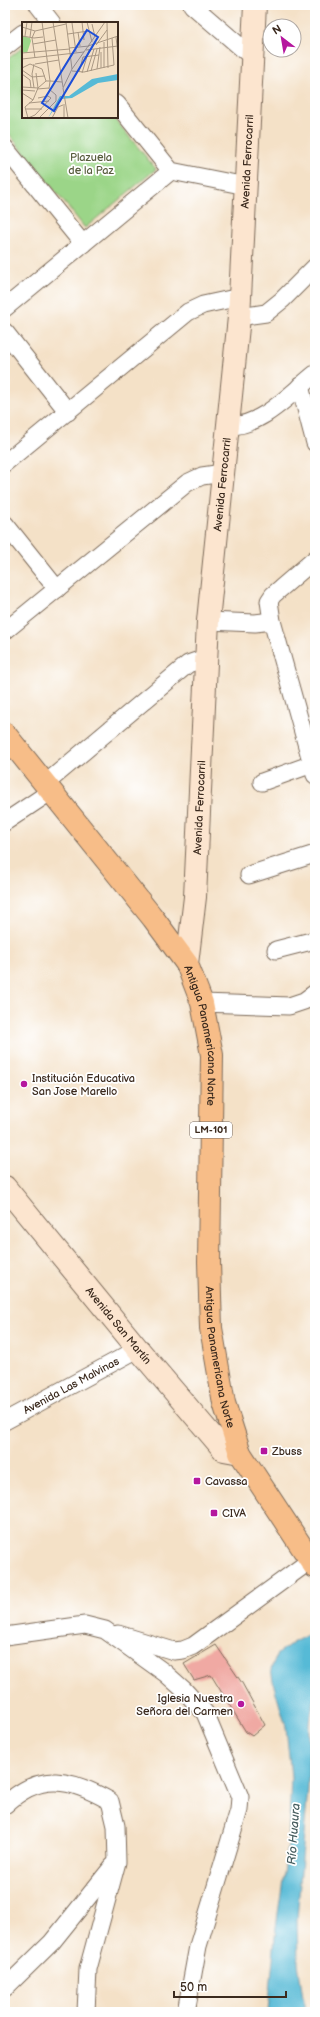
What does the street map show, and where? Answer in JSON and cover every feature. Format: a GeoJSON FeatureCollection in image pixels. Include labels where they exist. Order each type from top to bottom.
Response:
{"type":"FeatureCollection","features":[{"type":"Feature","properties":{"kind":"main road","name":"Avenida Ferrocarril"},"geometry":{"type":"LineString","coordinates":[[187,964],[195,897],[205,658],[239,307],[246,186],[251,56],[255,5]]}},
{"type":"Feature","properties":{"kind":"main road","name":"Antigua Panamericana Norte"},"geometry":{"type":"LineString","coordinates":[[5,734],[153,918],[187,964],[202,1003],[212,1055],[209,1262],[211,1328],[224,1403],[240,1453],[313,1563]]}},
{"type":"Feature","properties":{"kind":"main road","name":"Avenida San Martín"},"geometry":{"type":"LineString","coordinates":[[5,1187],[138,1349],[224,1450],[240,1453]]}},
{"type":"Feature","properties":{"kind":"street"},"geometry":{"type":"LineString","coordinates":[[192,5],[251,56]]}},
{"type":"Feature","properties":{"kind":"street"},"geometry":{"type":"LineString","coordinates":[[5,47],[22,34]]}},
{"type":"Feature","properties":{"kind":"street"},"geometry":{"type":"LineString","coordinates":[[118,105],[171,171],[246,186]]}},
{"type":"Feature","properties":{"kind":"street"},"geometry":{"type":"LineString","coordinates":[[5,148],[83,244]]}},
{"type":"Feature","properties":{"kind":"street"},"geometry":{"type":"LineString","coordinates":[[5,308],[171,171]]}},
{"type":"Feature","properties":{"kind":"street"},"geometry":{"type":"LineString","coordinates":[[5,463],[188,312],[203,305],[239,307],[266,312],[282,300],[315,267]]}},
{"type":"Feature","properties":{"kind":"street"},"geometry":{"type":"LineString","coordinates":[[5,332],[68,412]]}},
{"type":"Feature","properties":{"kind":"street"},"geometry":{"type":"LineString","coordinates":[[228,426],[241,426],[258,420],[315,374]]}},
{"type":"Feature","properties":{"kind":"street"},"geometry":{"type":"LineString","coordinates":[[300,386],[315,443]]}},
{"type":"Feature","properties":{"kind":"street"},"geometry":{"type":"LineString","coordinates":[[5,631],[187,483],[202,476],[223,473]]}},
{"type":"Feature","properties":{"kind":"street"},"geometry":{"type":"LineString","coordinates":[[5,524],[57,589]]}},
{"type":"Feature","properties":{"kind":"street"},"geometry":{"type":"LineString","coordinates":[[262,782],[314,768],[272,621],[269,601],[273,595],[315,560]]}},
{"type":"Feature","properties":{"kind":"street"},"geometry":{"type":"LineString","coordinates":[[208,621],[255,623],[272,621]]}},
{"type":"Feature","properties":{"kind":"street"},"geometry":{"type":"LineString","coordinates":[[5,822],[48,788],[188,664],[205,658]]}},
{"type":"Feature","properties":{"kind":"street"},"geometry":{"type":"LineString","coordinates":[[249,875],[315,854]]}},
{"type":"Feature","properties":{"kind":"street"},"geometry":{"type":"LineString","coordinates":[[276,950],[315,940]]}},
{"type":"Feature","properties":{"kind":"street"},"geometry":{"type":"LineString","coordinates":[[202,1003],[289,1006],[304,1001],[315,993]]}},
{"type":"Feature","properties":{"kind":"street","name":"Avenida Las Malvinas"},"geometry":{"type":"LineString","coordinates":[[5,1421],[138,1349]]}},
{"type":"Feature","properties":{"kind":"street"},"geometry":{"type":"LineString","coordinates":[[5,1636],[85,1625],[174,1651],[183,1650],[193,1646],[313,1563]]}},
{"type":"Feature","properties":{"kind":"street"},"geometry":{"type":"LineString","coordinates":[[104,1630],[166,1673],[183,1688],[205,1713],[240,1797],[240,1810],[198,1946],[186,2012]]}},
{"type":"Feature","properties":{"kind":"street"},"geometry":{"type":"LineString","coordinates":[[5,1805],[24,1789],[45,1781],[69,1783],[90,1790],[110,1801],[116,1826],[117,1862],[88,1969],[86,2012]]}},
{"type":"Feature","properties":{"kind":"street"},"geometry":{"type":"LineString","coordinates":[[5,1988],[52,1942],[117,1862]]}},
{"type":"Feature","properties":{"kind":"green space","name":"Plazuela de la Paz"},"geometry":{"type":"Polygon","coordinates":[[[22,48],[22,118],[114,118],[156,169],[85,228],[5,129],[5,61],[22,48]]]}},
{"type":"Feature","properties":{"kind":"water","name":"Río Huaura"},"geometry":{"type":"Polygon","coordinates":[[[315,1631],[315,1697],[309,1722],[308,1788],[297,1919],[298,1963],[305,2012],[268,2012],[276,1927],[288,1846],[291,1777],[286,1727],[274,1686],[271,1669],[277,1654],[292,1643],[315,1631]]]}},
{"type":"Feature","properties":{"kind":"building","name":"Iglesia Nuestra Señora del Carmen"},"geometry":{"type":"Polygon","coordinates":[[[216,1645],[242,1683],[265,1725],[252,1736],[246,1732],[211,1675],[194,1680],[184,1664],[216,1645]]]}},
{"type":"Feature","properties":{"kind":"place","name":"Institución Educativa San Jose Marello"},"geometry":{"type":"Point","coordinates":[24,1084]}},
{"type":"Feature","properties":{"kind":"place","name":"Zbuss"},"geometry":{"type":"Point","coordinates":[264,1451]}},
{"type":"Feature","properties":{"kind":"place","name":"Cavassa"},"geometry":{"type":"Point","coordinates":[197,1481]}},
{"type":"Feature","properties":{"kind":"place","name":"CIVA"},"geometry":{"type":"Point","coordinates":[214,1513]}},
{"type":"Feature","properties":{"kind":"place","name":"Iglesia Nuestra Señora del Carmen"},"geometry":{"type":"Point","coordinates":[241,1704]}}]}
